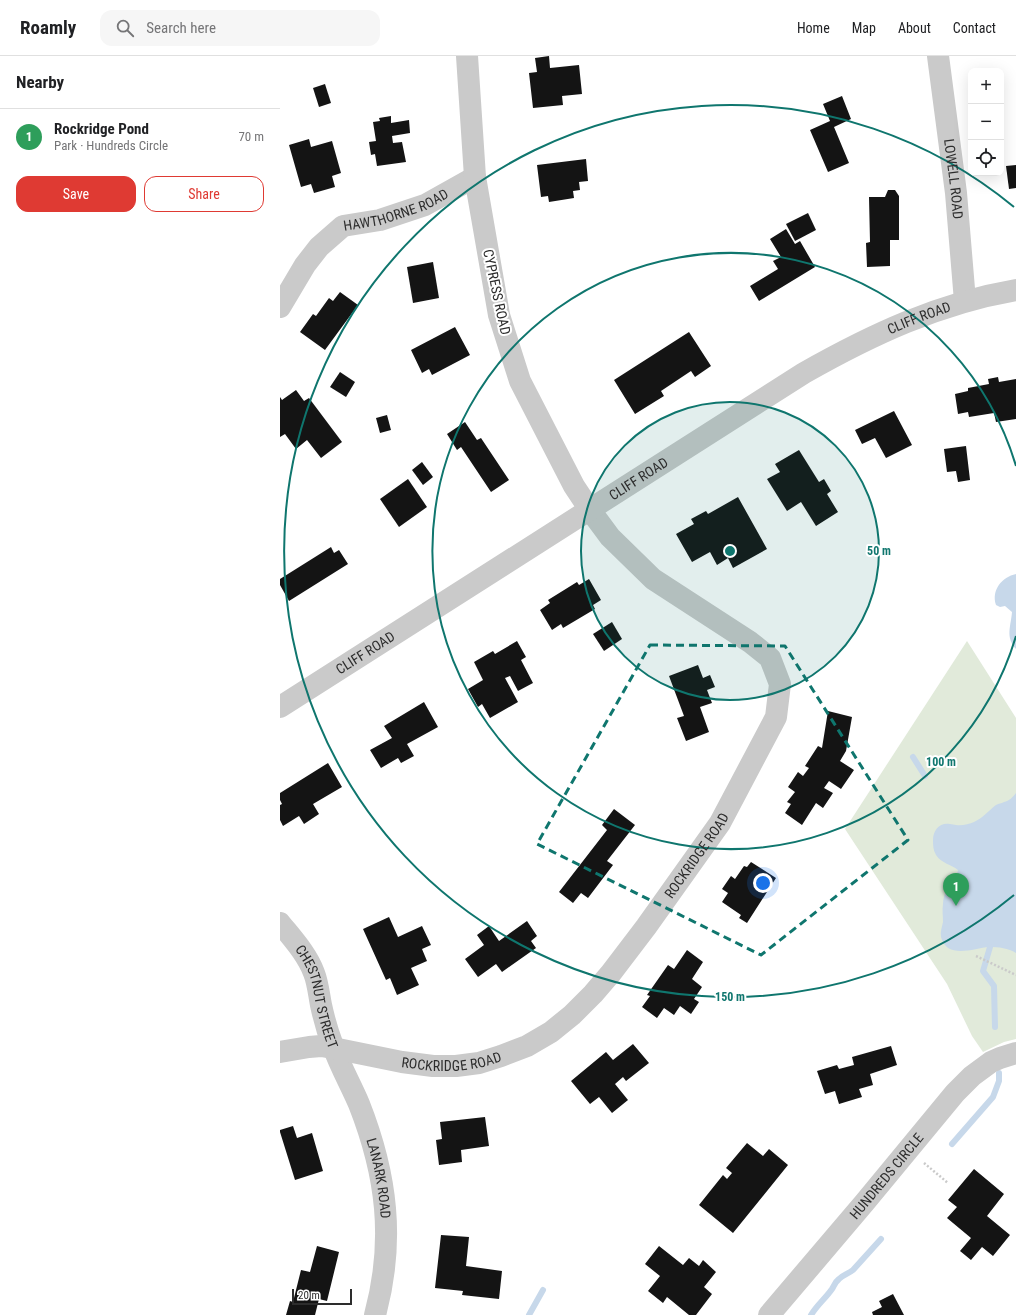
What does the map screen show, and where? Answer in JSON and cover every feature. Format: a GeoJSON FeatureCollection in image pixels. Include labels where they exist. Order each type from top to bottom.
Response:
{"type":"FeatureCollection","features":[{"type":"Feature","properties":{"kind":"street","name":"CYPRESS ROAD"},"geometry":{"type":"LineString","coordinates":[[467,56],[475,177],[499,315],[520,381],[574,486],[590,510]]}},
{"type":"Feature","properties":{"kind":"street","name":"LOWELL ROAD"},"geometry":{"type":"LineString","coordinates":[[938,56],[956,193],[965,302]]}},
{"type":"Feature","properties":{"kind":"street","name":"HAWTHORNE ROAD"},"geometry":{"type":"LineString","coordinates":[[280,307],[305,265],[319,247],[343,226],[380,220],[425,205],[475,177]]}},
{"type":"Feature","properties":{"kind":"street","name":"CLIFF ROAD"},"geometry":{"type":"LineString","coordinates":[[280,707],[794,380],[836,355],[904,322],[934,311],[1016,290]]}},
{"type":"Feature","properties":{"kind":"street","name":"ROCKRIDGE ROAD"},"geometry":{"type":"LineString","coordinates":[[334,1048],[402,1062],[433,1066],[456,1066],[479,1063],[514,1051],[540,1039],[562,1024],[593,994],[620,962],[720,823],[776,717],[780,684],[770,658],[750,642],[653,579],[610,537],[590,510]]}},
{"type":"Feature","properties":{"kind":"street","name":"CHESTNUT STREET"},"geometry":{"type":"LineString","coordinates":[[280,923],[306,956],[314,972],[324,1018],[334,1048],[309,1047],[280,1052]]}},
{"type":"Feature","properties":{"kind":"street","name":"LANARK ROAD"},"geometry":{"type":"LineString","coordinates":[[334,1048],[366,1123],[379,1167],[384,1193],[387,1220],[386,1252],[375,1315]]}},
{"type":"Feature","properties":{"kind":"street","name":"HUNDREDS CIRCLE"},"geometry":{"type":"LineString","coordinates":[[769,1315],[955,1093],[972,1076],[991,1062],[1016,1053]]}},
{"type":"Feature","properties":{"kind":"path"},"geometry":{"type":"LineString","coordinates":[[976,956],[1016,975]]}},
{"type":"Feature","properties":{"kind":"path"},"geometry":{"type":"LineString","coordinates":[[908,1150],[948,1183]]}},
{"type":"Feature","properties":{"kind":"highlighted area"},"geometry":{"type":"Polygon","coordinates":[[[650,645],[785,646],[908,840],[761,955],[537,844],[650,645]]]}},
{"type":"Feature","properties":{"kind":"green space"},"geometry":{"type":"Polygon","coordinates":[[[967,641],[1016,718],[1016,1039],[1004,1042],[983,1052],[972,1036],[947,984],[845,829],[967,641]]]}},
{"type":"Feature","properties":{"kind":"water"},"geometry":{"type":"Polygon","coordinates":[[[1016,574],[1016,649],[1010,636],[1012,612],[1005,606],[1000,607],[996,605],[995,594],[996,589],[1002,581],[1016,574]]]}},
{"type":"Feature","properties":{"kind":"water"},"geometry":{"type":"Polygon","coordinates":[[[1016,793],[1016,953],[1007,949],[996,947],[955,951],[944,944],[941,937],[941,930],[943,922],[944,896],[958,870],[938,858],[936,855],[933,846],[934,833],[943,824],[961,825],[974,822],[996,805],[1009,800],[1016,793]]]}},
{"type":"Feature","properties":{"kind":"building"},"geometry":{"type":"Polygon","coordinates":[[[549,56],[550,68],[579,65],[582,94],[562,96],[563,105],[533,108],[529,73],[537,72],[535,58],[549,56]]]}},
{"type":"Feature","properties":{"kind":"building"},"geometry":{"type":"Polygon","coordinates":[[[325,84],[331,103],[319,107],[313,88],[325,84]]]}},
{"type":"Feature","properties":{"kind":"building"},"geometry":{"type":"Polygon","coordinates":[[[842,96],[851,119],[834,127],[849,163],[828,172],[810,130],[830,121],[823,104],[842,96]]]}},
{"type":"Feature","properties":{"kind":"building"},"geometry":{"type":"Polygon","coordinates":[[[391,116],[391,123],[409,120],[410,133],[392,136],[393,143],[402,142],[406,162],[377,166],[375,154],[371,155],[369,142],[376,141],[373,122],[380,121],[379,118],[391,116]]]}},
{"type":"Feature","properties":{"kind":"building"},"geometry":{"type":"Polygon","coordinates":[[[309,139],[311,147],[332,141],[341,173],[332,176],[335,187],[314,193],[311,184],[301,187],[289,145],[309,139]]]}},
{"type":"Feature","properties":{"kind":"building"},"geometry":{"type":"Polygon","coordinates":[[[586,159],[588,181],[579,182],[580,190],[573,191],[574,198],[549,202],[548,196],[541,197],[537,165],[586,159]]]}},
{"type":"Feature","properties":{"kind":"building"},"geometry":{"type":"Polygon","coordinates":[[[1016,165],[1016,188],[1009,189],[1006,166],[1016,165]]]}},
{"type":"Feature","properties":{"kind":"building"},"geometry":{"type":"Polygon","coordinates":[[[888,190],[895,190],[899,196],[899,240],[890,240],[890,266],[867,267],[866,243],[870,242],[869,197],[885,197],[888,190]]]}},
{"type":"Feature","properties":{"kind":"building"},"geometry":{"type":"Polygon","coordinates":[[[808,213],[816,230],[795,241],[786,224],[808,213]]]}},
{"type":"Feature","properties":{"kind":"building"},"geometry":{"type":"Polygon","coordinates":[[[786,229],[795,244],[800,241],[815,267],[759,301],[750,286],[778,269],[773,261],[781,257],[770,239],[786,229]]]}},
{"type":"Feature","properties":{"kind":"building"},"geometry":{"type":"Polygon","coordinates":[[[433,262],[439,298],[413,303],[407,267],[433,262]]]}},
{"type":"Feature","properties":{"kind":"building"},"geometry":{"type":"Polygon","coordinates":[[[340,292],[358,305],[325,350],[300,332],[313,314],[316,316],[329,298],[333,301],[340,292]]]}},
{"type":"Feature","properties":{"kind":"building"},"geometry":{"type":"Polygon","coordinates":[[[455,327],[470,355],[432,375],[429,369],[422,373],[411,350],[455,327]]]}},
{"type":"Feature","properties":{"kind":"building"},"geometry":{"type":"Polygon","coordinates":[[[689,332],[711,366],[695,377],[691,371],[661,391],[664,396],[635,414],[614,380],[689,332]]]}},
{"type":"Feature","properties":{"kind":"building"},"geometry":{"type":"Polygon","coordinates":[[[340,372],[355,382],[346,397],[330,387],[340,372]]]}},
{"type":"Feature","properties":{"kind":"building"},"geometry":{"type":"Polygon","coordinates":[[[998,377],[999,382],[1016,379],[1016,419],[996,422],[994,413],[969,417],[968,412],[958,414],[955,394],[968,391],[968,388],[989,384],[988,379],[998,377]]]}},
{"type":"Feature","properties":{"kind":"building"},"geometry":{"type":"Polygon","coordinates":[[[296,390],[304,401],[309,398],[342,442],[321,458],[307,440],[296,449],[285,434],[280,437],[280,397],[282,400],[296,390]]]}},
{"type":"Feature","properties":{"kind":"building"},"geometry":{"type":"Polygon","coordinates":[[[894,411],[912,445],[886,458],[875,438],[862,444],[855,430],[894,411]]]}},
{"type":"Feature","properties":{"kind":"building"},"geometry":{"type":"Polygon","coordinates":[[[387,415],[391,430],[380,433],[376,418],[387,415]]]}},
{"type":"Feature","properties":{"kind":"building"},"geometry":{"type":"Polygon","coordinates":[[[465,422],[477,440],[481,438],[509,480],[491,492],[461,447],[457,450],[447,434],[465,422]]]}},
{"type":"Feature","properties":{"kind":"building"},"geometry":{"type":"Polygon","coordinates":[[[966,446],[970,480],[958,482],[956,471],[947,472],[944,449],[966,446]]]}},
{"type":"Feature","properties":{"kind":"building"},"geometry":{"type":"Polygon","coordinates":[[[799,450],[819,482],[824,479],[831,491],[827,494],[838,512],[816,526],[801,502],[787,511],[767,479],[780,472],[775,464],[799,450]]]}},
{"type":"Feature","properties":{"kind":"building"},"geometry":{"type":"Polygon","coordinates":[[[422,462],[433,477],[423,485],[412,470],[422,462]]]}},
{"type":"Feature","properties":{"kind":"building"},"geometry":{"type":"Polygon","coordinates":[[[408,479],[427,507],[399,527],[380,499],[408,479]]]}},
{"type":"Feature","properties":{"kind":"building"},"geometry":{"type":"Polygon","coordinates":[[[738,497],[767,549],[733,568],[728,558],[717,565],[710,552],[692,562],[676,534],[694,524],[691,519],[706,511],[708,514],[738,497]]]}},
{"type":"Feature","properties":{"kind":"building"},"geometry":{"type":"Polygon","coordinates":[[[331,547],[334,553],[339,550],[348,564],[289,601],[280,585],[280,579],[331,547]]]}},
{"type":"Feature","properties":{"kind":"building"},"geometry":{"type":"Polygon","coordinates":[[[589,579],[601,600],[593,605],[595,609],[563,628],[561,624],[552,630],[540,610],[550,603],[548,600],[577,582],[579,585],[589,579]]]}},
{"type":"Feature","properties":{"kind":"building"},"geometry":{"type":"Polygon","coordinates":[[[612,622],[622,639],[604,651],[593,634],[612,622]]]}},
{"type":"Feature","properties":{"kind":"building"},"geometry":{"type":"Polygon","coordinates":[[[517,641],[526,657],[521,660],[533,683],[518,691],[510,676],[505,678],[518,702],[490,718],[482,704],[478,707],[468,689],[483,680],[474,662],[493,651],[495,654],[517,641]]]}},
{"type":"Feature","properties":{"kind":"building"},"geometry":{"type":"Polygon","coordinates":[[[698,665],[703,678],[710,675],[715,687],[707,690],[712,703],[700,707],[709,732],[686,741],[677,718],[684,716],[669,676],[698,665]]]}},
{"type":"Feature","properties":{"kind":"building"},"geometry":{"type":"Polygon","coordinates":[[[424,702],[438,727],[407,744],[414,756],[401,763],[398,758],[381,768],[370,750],[392,738],[384,726],[424,702]]]}},
{"type":"Feature","properties":{"kind":"building"},"geometry":{"type":"Polygon","coordinates":[[[828,711],[852,717],[846,751],[840,761],[854,770],[841,789],[829,781],[824,788],[833,793],[823,808],[816,803],[802,825],[785,813],[791,804],[787,802],[795,792],[788,787],[798,772],[803,776],[809,768],[805,766],[818,746],[822,748],[828,711]]]}},
{"type":"Feature","properties":{"kind":"building"},"geometry":{"type":"Polygon","coordinates":[[[328,763],[342,787],[313,804],[319,814],[304,824],[299,816],[283,826],[280,820],[280,805],[282,804],[280,800],[280,793],[328,763]]]}},
{"type":"Feature","properties":{"kind":"building"},"geometry":{"type":"Polygon","coordinates":[[[614,809],[635,825],[607,861],[613,865],[588,898],[581,893],[573,903],[559,892],[607,830],[602,825],[614,809]]]}},
{"type":"Feature","properties":{"kind":"building"},"geometry":{"type":"Polygon","coordinates":[[[751,862],[776,878],[747,923],[739,918],[741,915],[722,902],[728,893],[722,889],[731,876],[735,879],[744,866],[747,867],[751,862]]]}},
{"type":"Feature","properties":{"kind":"building"},"geometry":{"type":"Polygon","coordinates":[[[389,917],[398,937],[422,926],[431,945],[422,949],[427,961],[411,968],[419,985],[397,995],[390,978],[386,980],[363,929],[389,917]]]}},
{"type":"Feature","properties":{"kind":"building"},"geometry":{"type":"Polygon","coordinates":[[[527,921],[537,936],[531,941],[536,948],[502,972],[496,964],[478,977],[465,959],[484,945],[477,935],[489,926],[499,941],[527,921]]]}},
{"type":"Feature","properties":{"kind":"building"},"geometry":{"type":"Polygon","coordinates":[[[687,950],[703,962],[692,979],[702,987],[694,999],[699,1002],[691,1014],[680,1006],[674,1015],[664,1008],[657,1018],[642,1007],[650,996],[647,995],[668,965],[674,969],[687,950]]]}},
{"type":"Feature","properties":{"kind":"building"},"geometry":{"type":"Polygon","coordinates":[[[633,1044],[649,1063],[626,1081],[623,1077],[615,1084],[628,1100],[612,1113],[599,1097],[590,1104],[571,1081],[606,1052],[613,1060],[633,1044]]]}},
{"type":"Feature","properties":{"kind":"building"},"geometry":{"type":"Polygon","coordinates":[[[891,1046],[897,1065],[870,1074],[873,1085],[859,1089],[862,1097],[839,1104],[835,1091],[825,1094],[817,1071],[837,1065],[839,1069],[854,1065],[852,1057],[891,1046]]]}},
{"type":"Feature","properties":{"kind":"building"},"geometry":{"type":"Polygon","coordinates":[[[485,1117],[489,1146],[461,1150],[462,1162],[439,1165],[436,1140],[442,1139],[440,1122],[485,1117]]]}},
{"type":"Feature","properties":{"kind":"building"},"geometry":{"type":"Polygon","coordinates":[[[293,1126],[297,1138],[312,1133],[323,1171],[295,1180],[280,1132],[280,1130],[293,1126]]]}},
{"type":"Feature","properties":{"kind":"building"},"geometry":{"type":"Polygon","coordinates":[[[747,1143],[763,1156],[769,1149],[788,1165],[733,1233],[699,1205],[723,1175],[727,1179],[732,1173],[726,1168],[747,1143]]]}},
{"type":"Feature","properties":{"kind":"building"},"geometry":{"type":"Polygon","coordinates":[[[974,1169],[1004,1194],[987,1216],[1010,1235],[993,1256],[982,1247],[971,1260],[960,1251],[971,1238],[947,1218],[957,1207],[948,1200],[974,1169]]]}},
{"type":"Feature","properties":{"kind":"building"},"geometry":{"type":"Polygon","coordinates":[[[441,1235],[469,1237],[466,1266],[502,1271],[499,1299],[462,1295],[463,1291],[435,1288],[441,1235]]]}},
{"type":"Feature","properties":{"kind":"building"},"geometry":{"type":"Polygon","coordinates":[[[317,1246],[339,1252],[327,1301],[319,1299],[315,1315],[286,1315],[290,1301],[293,1302],[301,1270],[310,1272],[317,1246]]]}},
{"type":"Feature","properties":{"kind":"building"},"geometry":{"type":"Polygon","coordinates":[[[659,1246],[683,1265],[689,1258],[699,1266],[703,1260],[716,1272],[704,1287],[712,1294],[696,1315],[689,1315],[667,1297],[663,1303],[648,1291],[660,1276],[645,1264],[659,1246]]]}},
{"type":"Feature","properties":{"kind":"building"},"geometry":{"type":"Polygon","coordinates":[[[893,1294],[904,1315],[873,1315],[872,1312],[882,1307],[879,1301],[893,1294]]]}},
{"type":"Feature","properties":{"kind":"waterway"},"geometry":{"type":"LineString","coordinates":[[913,757],[925,776]]}},
{"type":"Feature","properties":{"kind":"waterway"},"geometry":{"type":"LineString","coordinates":[[990,947],[983,971],[994,986],[995,1027]]}},
{"type":"Feature","properties":{"kind":"waterway"},"geometry":{"type":"LineString","coordinates":[[952,1144],[993,1097],[999,1081],[999,1073]]}},
{"type":"Feature","properties":{"kind":"waterway"},"geometry":{"type":"LineString","coordinates":[[811,1315],[838,1280],[853,1270],[881,1239]]}},
{"type":"Feature","properties":{"kind":"waterway"},"geometry":{"type":"LineString","coordinates":[[529,1315],[543,1290]]}},
{"type":"Feature","properties":{"kind":"place","name":"Rockridge Pond"},"geometry":{"type":"Point","coordinates":[956,906]}}]}
